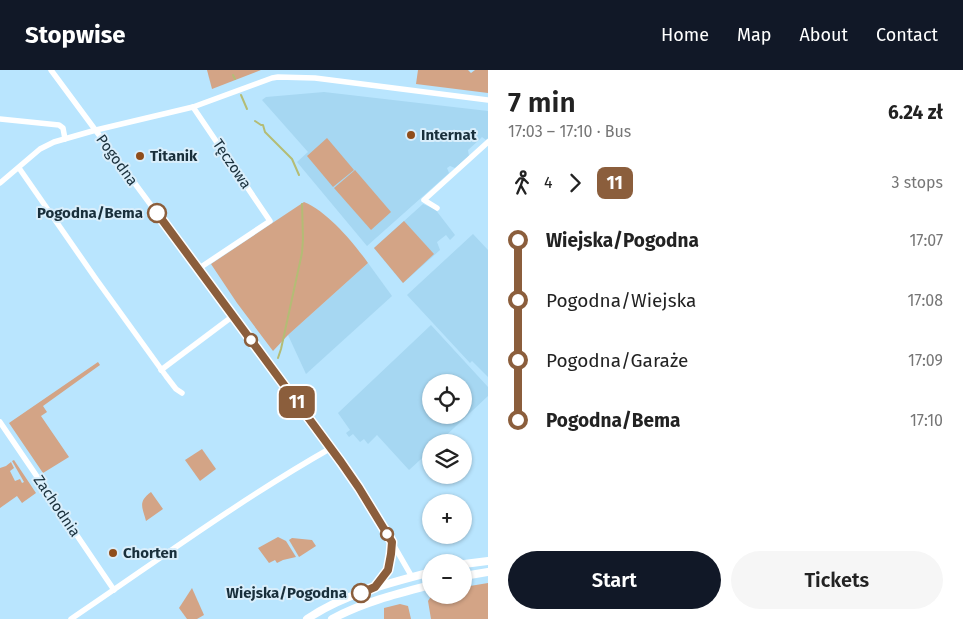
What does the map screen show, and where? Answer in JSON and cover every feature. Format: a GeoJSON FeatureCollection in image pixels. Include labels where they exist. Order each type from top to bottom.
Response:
{"type":"FeatureCollection","features":[{"type":"Feature","properties":{"kind":"main road"},"geometry":{"type":"LineString","coordinates":[[472,563],[488,561]]}},
{"type":"Feature","properties":{"kind":"main road"},"geometry":{"type":"LineString","coordinates":[[472,575],[488,572]]}},
{"type":"Feature","properties":{"kind":"main road"},"geometry":{"type":"LineString","coordinates":[[308,619],[342,600],[375,587],[422,574]]}},
{"type":"Feature","properties":{"kind":"main road"},"geometry":{"type":"LineString","coordinates":[[412,577],[416,589]]}},
{"type":"Feature","properties":{"kind":"main road"},"geometry":{"type":"LineString","coordinates":[[332,619],[379,598],[422,587]]}},
{"type":"Feature","properties":{"kind":"street","name":"Pogodna"},"geometry":{"type":"LineString","coordinates":[[51,70],[331,448],[359,488],[412,577]]}},
{"type":"Feature","properties":{"kind":"street"},"geometry":{"type":"LineString","coordinates":[[0,183],[47,145],[96,130],[193,107],[265,80],[290,74],[488,100]]}},
{"type":"Feature","properties":{"kind":"street","name":"Tęczowa"},"geometry":{"type":"LineString","coordinates":[[193,107],[270,221],[198,269]]}},
{"type":"Feature","properties":{"kind":"street"},"geometry":{"type":"LineString","coordinates":[[0,119],[59,125],[63,128],[65,139]]}},
{"type":"Feature","properties":{"kind":"street"},"geometry":{"type":"LineString","coordinates":[[437,208],[424,200],[488,142]]}},
{"type":"Feature","properties":{"kind":"street"},"geometry":{"type":"LineString","coordinates":[[19,168],[161,370],[176,389],[182,392]]}},
{"type":"Feature","properties":{"kind":"street"},"geometry":{"type":"LineString","coordinates":[[161,370],[233,316]]}},
{"type":"Feature","properties":{"kind":"street","name":"Zachodnia"},"geometry":{"type":"LineString","coordinates":[[0,422],[114,590]]}},
{"type":"Feature","properties":{"kind":"street"},"geometry":{"type":"LineString","coordinates":[[71,619],[263,488],[331,448]]}},
{"type":"Feature","properties":{"kind":"street"},"geometry":{"type":"LineString","coordinates":[[375,587],[388,570],[392,542]]}},
{"type":"Feature","properties":{"kind":"shaded area"},"geometry":{"type":"Polygon","coordinates":[[[207,70],[261,70],[212,89],[207,70]]]}},
{"type":"Feature","properties":{"kind":"shaded area"},"geometry":{"type":"Polygon","coordinates":[[[418,70],[468,70],[471,73],[475,70],[488,70],[488,93],[416,84],[418,70]]]}},
{"type":"Feature","properties":{"kind":"shaded area"},"geometry":{"type":"Polygon","coordinates":[[[324,92],[488,111],[488,138],[486,140],[482,137],[468,150],[469,156],[455,168],[450,166],[447,168],[449,173],[367,246],[297,162],[308,152],[262,100],[266,97],[324,92]]]}},
{"type":"Feature","properties":{"kind":"shaded area"},"geometry":{"type":"Polygon","coordinates":[[[327,138],[354,170],[333,187],[307,156],[327,138]]]}},
{"type":"Feature","properties":{"kind":"shaded area"},"geometry":{"type":"Polygon","coordinates":[[[355,170],[391,212],[371,230],[334,188],[355,170]]]}},
{"type":"Feature","properties":{"kind":"shaded area"},"geometry":{"type":"Polygon","coordinates":[[[304,202],[331,220],[368,263],[288,335],[273,351],[211,264],[304,202]]]}},
{"type":"Feature","properties":{"kind":"shaded area"},"geometry":{"type":"Polygon","coordinates":[[[423,204],[435,209],[455,235],[450,240],[446,235],[437,242],[440,250],[403,283],[374,248],[423,204]]]}},
{"type":"Feature","properties":{"kind":"shaded area"},"geometry":{"type":"Polygon","coordinates":[[[404,221],[434,254],[403,283],[374,248],[404,221]]]}},
{"type":"Feature","properties":{"kind":"shaded area"},"geometry":{"type":"Polygon","coordinates":[[[473,234],[488,250],[488,377],[472,361],[470,363],[407,295],[473,234]]]}},
{"type":"Feature","properties":{"kind":"shaded area"},"geometry":{"type":"Polygon","coordinates":[[[368,263],[392,296],[306,374],[288,335],[368,263]]]}},
{"type":"Feature","properties":{"kind":"shaded area"},"geometry":{"type":"Polygon","coordinates":[[[431,325],[488,387],[488,396],[472,411],[472,374],[422,374],[422,424],[458,424],[448,434],[422,434],[422,458],[409,470],[377,435],[368,444],[364,439],[360,442],[353,434],[349,437],[346,433],[350,430],[338,413],[431,325]]]}},
{"type":"Feature","properties":{"kind":"shaded area"},"geometry":{"type":"Polygon","coordinates":[[[98,362],[100,365],[43,406],[47,412],[41,416],[69,457],[43,473],[9,423],[98,362]]]}},
{"type":"Feature","properties":{"kind":"shaded area"},"geometry":{"type":"Polygon","coordinates":[[[202,449],[216,469],[200,481],[185,460],[202,449]]]}},
{"type":"Feature","properties":{"kind":"shaded area"},"geometry":{"type":"Polygon","coordinates":[[[14,460],[36,493],[22,503],[17,496],[0,508],[0,468],[11,462],[14,468],[10,471],[15,481],[20,479],[22,483],[24,482],[12,461],[14,460]]]}},
{"type":"Feature","properties":{"kind":"shaded area"},"geometry":{"type":"Polygon","coordinates":[[[151,492],[163,509],[146,521],[142,505],[144,499],[151,492]]]}},
{"type":"Feature","properties":{"kind":"shaded area"},"geometry":{"type":"Polygon","coordinates":[[[278,537],[286,541],[296,557],[277,563],[275,560],[269,563],[258,548],[278,537]]]}},
{"type":"Feature","properties":{"kind":"shaded area"},"geometry":{"type":"Polygon","coordinates":[[[292,538],[312,540],[316,546],[299,557],[289,540],[292,538]]]}},
{"type":"Feature","properties":{"kind":"shaded area"},"geometry":{"type":"Polygon","coordinates":[[[488,583],[488,619],[431,619],[428,604],[472,604],[472,586],[488,583]]]}},
{"type":"Feature","properties":{"kind":"shaded area"},"geometry":{"type":"Polygon","coordinates":[[[192,588],[204,615],[197,619],[187,619],[179,608],[192,588]]]}},
{"type":"Feature","properties":{"kind":"shaded area"},"geometry":{"type":"Polygon","coordinates":[[[400,604],[408,606],[411,619],[384,619],[384,608],[400,604]]]}},
{"type":"Feature","properties":{"kind":"waterway"},"geometry":{"type":"LineString","coordinates":[[233,75],[235,79]]}},
{"type":"Feature","properties":{"kind":"waterway"},"geometry":{"type":"LineString","coordinates":[[241,95],[247,109]]}},
{"type":"Feature","properties":{"kind":"waterway"},"geometry":{"type":"LineString","coordinates":[[255,121],[263,125],[265,132],[292,159],[299,175]]}},
{"type":"Feature","properties":{"kind":"waterway"},"geometry":{"type":"LineString","coordinates":[[278,358],[302,253],[302,204]]}},
{"type":"Feature","properties":{"kind":"bus line","name":"11"},"geometry":{"type":"LineString","coordinates":[[157,213],[341,462],[392,542],[388,570],[375,587],[361,593]]}},
{"type":"Feature","properties":{"kind":"place","name":"Internat"},"geometry":{"type":"Point","coordinates":[411,135]}},
{"type":"Feature","properties":{"kind":"place","name":"Titanik"},"geometry":{"type":"Point","coordinates":[140,156]}},
{"type":"Feature","properties":{"kind":"place","name":"Pogodna/Bema"},"geometry":{"type":"Point","coordinates":[157,213]}},
{"type":"Feature","properties":{"kind":"place","name":"Chorten"},"geometry":{"type":"Point","coordinates":[113,553]}},
{"type":"Feature","properties":{"kind":"place","name":"Wiejska/Pogodna"},"geometry":{"type":"Point","coordinates":[361,593]}}]}
